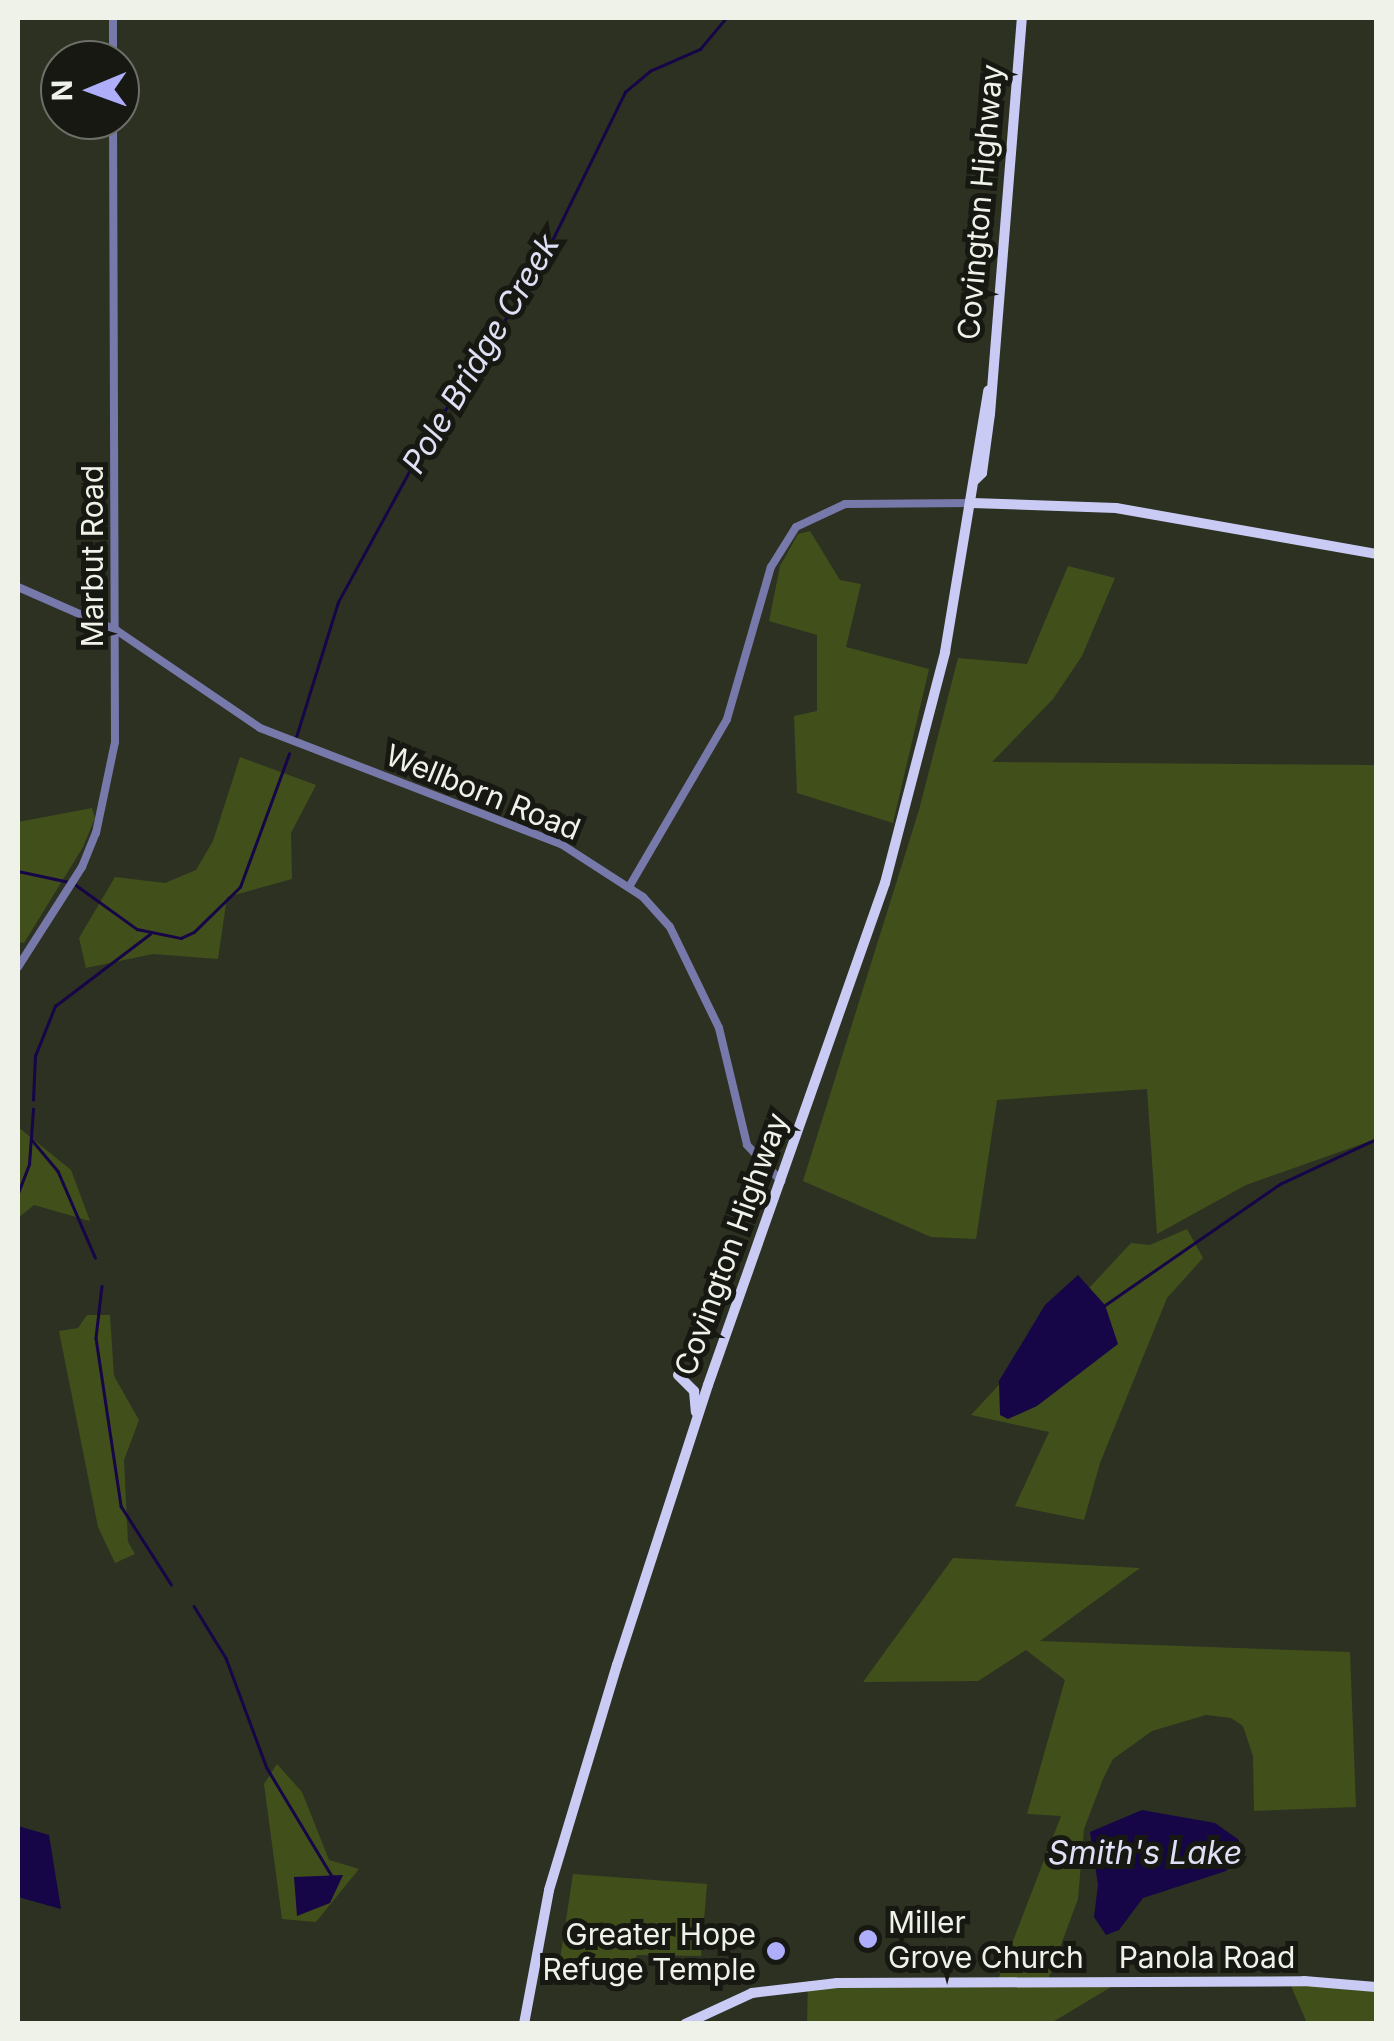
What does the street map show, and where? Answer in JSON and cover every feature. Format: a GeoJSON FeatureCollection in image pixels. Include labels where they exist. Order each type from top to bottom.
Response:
{"type":"FeatureCollection","features":[{"type":"Feature","properties":{"kind":"main road","name":"Covington Highway"},"geometry":{"type":"LineString","coordinates":[[524,2024],[549,1890],[697,1417],[886,883],[945,652],[988,391],[1022,18]]}},
{"type":"Feature","properties":{"kind":"main road"},"geometry":{"type":"LineString","coordinates":[[972,503],[1116,508],[1376,554]]}},
{"type":"Feature","properties":{"kind":"main road"},"geometry":{"type":"LineString","coordinates":[[678,1375],[694,1391],[697,1417]]}},
{"type":"Feature","properties":{"kind":"main road","name":"Panola Road"},"geometry":{"type":"LineString","coordinates":[[685,2024],[752,1993],[837,1983],[1304,1981],[1376,1987]]}},
{"type":"Feature","properties":{"kind":"street","name":"Marbut Road"},"geometry":{"type":"LineString","coordinates":[[18,967],[82,868],[96,833],[114,742],[113,140]]}},
{"type":"Feature","properties":{"kind":"street"},"geometry":{"type":"LineString","coordinates":[[629,888],[727,720],[771,567],[796,527],[845,504],[972,503]]}},
{"type":"Feature","properties":{"kind":"street","name":"Wellborn Road"},"geometry":{"type":"LineString","coordinates":[[18,587],[116,630],[260,728],[562,844],[629,888],[670,927],[686,955],[727,1052],[743,1135],[781,1181]]}},
{"type":"Feature","properties":{"kind":"street"},"geometry":{"type":"LineString","coordinates":[[116,647],[133,640]]}},
{"type":"Feature","properties":{"kind":"green space"},"geometry":{"type":"Polygon","coordinates":[[[810,531],[840,580],[861,584],[846,647],[929,669],[893,823],[797,793],[794,716],[817,711],[817,635],[769,621],[780,566],[798,534],[810,531]]]}},
{"type":"Feature","properties":{"kind":"green space"},"geometry":{"type":"Polygon","coordinates":[[[1068,566],[1115,578],[1082,656],[1053,699],[992,762],[1376,765],[1376,1139],[1246,1185],[1157,1234],[1147,1089],[997,1100],[976,1239],[931,1237],[803,1181],[919,810],[958,658],[1027,664],[1068,566]]]}},
{"type":"Feature","properties":{"kind":"green space"},"geometry":{"type":"Polygon","coordinates":[[[240,757],[316,785],[291,833],[292,879],[227,897],[218,959],[153,954],[86,968],[79,938],[115,877],[165,883],[196,870],[213,841],[240,757]]]}},
{"type":"Feature","properties":{"kind":"green space"},"geometry":{"type":"Polygon","coordinates":[[[92,808],[95,818],[83,847],[24,943],[18,942],[18,822],[92,808]]]}},
{"type":"Feature","properties":{"kind":"green space"},"geometry":{"type":"Polygon","coordinates":[[[18,1127],[71,1170],[90,1221],[34,1205],[18,1218],[18,1127]]]}},
{"type":"Feature","properties":{"kind":"green space"},"geometry":{"type":"Polygon","coordinates":[[[1187,1229],[1203,1258],[1167,1298],[1100,1463],[1084,1520],[1015,1506],[1049,1432],[971,1415],[1131,1243],[1150,1245],[1187,1229]]]}},
{"type":"Feature","properties":{"kind":"green space"},"geometry":{"type":"Polygon","coordinates":[[[87,1315],[110,1315],[114,1376],[139,1420],[124,1460],[128,1542],[135,1554],[115,1563],[98,1527],[59,1331],[78,1328],[87,1315]]]}},
{"type":"Feature","properties":{"kind":"green space"},"geometry":{"type":"Polygon","coordinates":[[[953,1558],[1140,1568],[1040,1641],[1350,1652],[1356,1807],[1254,1811],[1253,1756],[1243,1726],[1231,1718],[1206,1715],[1152,1731],[1113,1759],[1103,1779],[1084,1829],[1078,1899],[1046,1985],[1111,1987],[1051,2023],[807,2024],[808,1981],[996,1985],[1061,1816],[1027,1814],[1065,1680],[1026,1650],[978,1681],[863,1682],[953,1558]]]}},
{"type":"Feature","properties":{"kind":"green space"},"geometry":{"type":"Polygon","coordinates":[[[277,1764],[302,1792],[329,1860],[359,1869],[316,1922],[282,1919],[264,1784],[277,1764]]]}},
{"type":"Feature","properties":{"kind":"green space"},"geometry":{"type":"Polygon","coordinates":[[[573,1874],[707,1884],[701,1956],[637,1955],[622,1986],[557,1979],[573,1874]]]}},
{"type":"Feature","properties":{"kind":"green space"},"geometry":{"type":"Polygon","coordinates":[[[1288,1979],[1376,1982],[1376,2023],[1307,2023],[1288,1979]]]}},
{"type":"Feature","properties":{"kind":"water"},"geometry":{"type":"Polygon","coordinates":[[[1078,1275],[1105,1305],[1118,1344],[1037,1406],[1008,1419],[1000,1415],[999,1381],[1045,1305],[1078,1275]]]}},
{"type":"Feature","properties":{"kind":"water","name":"Smith's Lake"},"geometry":{"type":"Polygon","coordinates":[[[1142,1810],[1215,1823],[1239,1840],[1239,1852],[1226,1871],[1143,1898],[1119,1930],[1106,1935],[1094,1917],[1098,1885],[1090,1832],[1142,1810]]]}},
{"type":"Feature","properties":{"kind":"water"},"geometry":{"type":"Polygon","coordinates":[[[18,1826],[49,1835],[61,1909],[18,1897],[18,1826]]]}},
{"type":"Feature","properties":{"kind":"water"},"geometry":{"type":"Polygon","coordinates":[[[343,1875],[330,1903],[297,1916],[294,1877],[343,1875]]]}},
{"type":"Feature","properties":{"kind":"waterway","name":"Pole Bridge Creek"},"geometry":{"type":"LineString","coordinates":[[296,737],[338,602],[433,428],[536,273],[625,92],[650,71],[700,49],[726,18]]}},
{"type":"Feature","properties":{"kind":"waterway","name":"Pole Bridge Creek"},"geometry":{"type":"LineString","coordinates":[[76,885],[137,929],[181,938],[194,932],[240,887],[289,754]]}},
{"type":"Feature","properties":{"kind":"waterway","name":"Pole Bridge Creek"},"geometry":{"type":"LineString","coordinates":[[18,871],[69,882]]}},
{"type":"Feature","properties":{"kind":"waterway"},"geometry":{"type":"LineString","coordinates":[[33,1100],[35,1056],[55,1006],[150,934]]}},
{"type":"Feature","properties":{"kind":"waterway"},"geometry":{"type":"LineString","coordinates":[[18,1193],[29,1164],[33,1109]]}},
{"type":"Feature","properties":{"kind":"waterway"},"geometry":{"type":"LineString","coordinates":[[1105,1305],[1280,1184],[1376,1139]]}},
{"type":"Feature","properties":{"kind":"waterway"},"geometry":{"type":"LineString","coordinates":[[32,1140],[58,1171],[95,1257]]}},
{"type":"Feature","properties":{"kind":"waterway"},"geometry":{"type":"LineString","coordinates":[[102,1286],[96,1338],[121,1506],[171,1584]]}},
{"type":"Feature","properties":{"kind":"waterway"},"geometry":{"type":"LineString","coordinates":[[194,1606],[226,1658],[267,1768],[332,1876]]}},
{"type":"Feature","properties":{"kind":"place","name":"Miller Grove Church"},"geometry":{"type":"Point","coordinates":[868,1939]}},
{"type":"Feature","properties":{"kind":"place","name":"Greater Hope Refuge Temple"},"geometry":{"type":"Point","coordinates":[776,1951]}}]}
